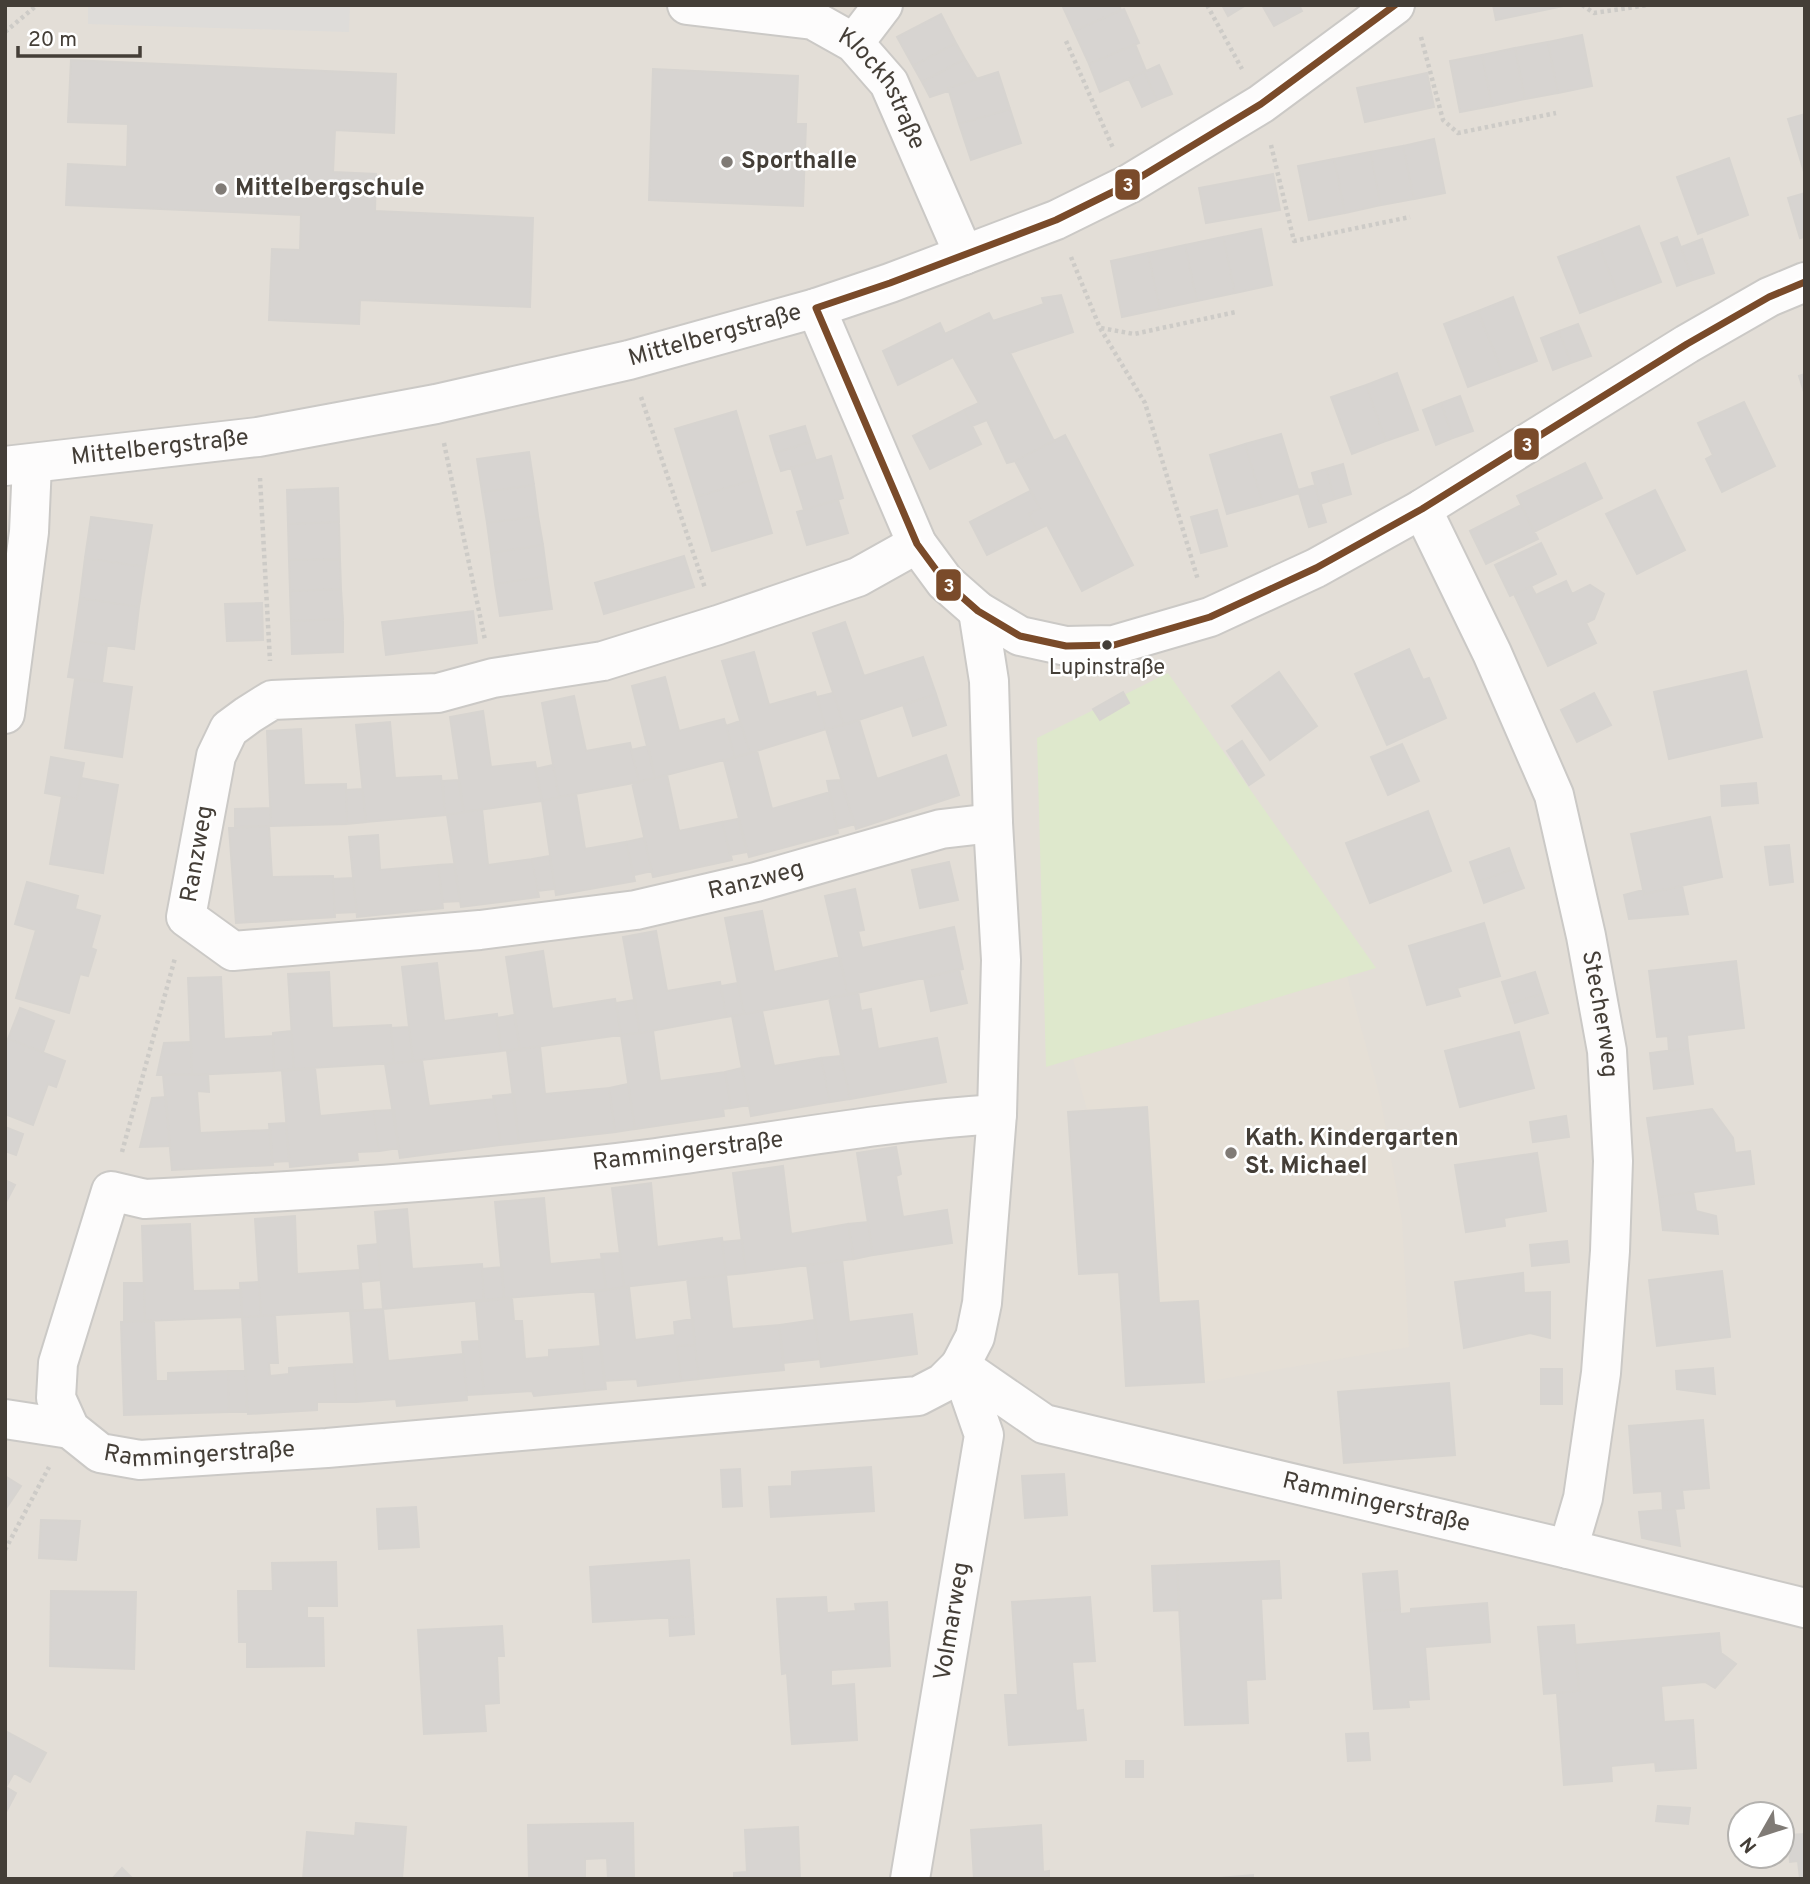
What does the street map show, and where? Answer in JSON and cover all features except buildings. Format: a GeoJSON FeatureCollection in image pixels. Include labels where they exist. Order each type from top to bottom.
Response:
{"type":"FeatureCollection","features":[{"type":"Feature","properties":{"kind":"street","name":"Klockhstraße"},"geometry":{"type":"LineString","coordinates":[[687,5],[813,20],[854,43],[889,83],[964,255]]}},
{"type":"Feature","properties":{"kind":"street"},"geometry":{"type":"LineString","coordinates":[[854,43],[883,5]]}},
{"type":"Feature","properties":{"kind":"street","name":"Mittelbergstraße"},"geometry":{"type":"LineString","coordinates":[[19,465],[258,436],[436,404],[629,360],[816,308],[1056,220],[1129,184],[1407,18]]}},
{"type":"Feature","properties":{"kind":"street"},"geometry":{"type":"LineString","coordinates":[[816,308],[917,544],[945,582],[978,611],[1020,636],[1066,646],[1114,645],[1210,617],[1316,568],[1422,509],[1688,344],[1769,297],[1805,282]]}},
{"type":"Feature","properties":{"kind":"street"},"geometry":{"type":"LineString","coordinates":[[5,714],[29,531],[19,465]]}},
{"type":"Feature","properties":{"kind":"street","name":"Stecherweg"},"geometry":{"type":"LineString","coordinates":[[1422,509],[1492,653],[1554,795],[1586,936],[1607,1051],[1613,1161],[1601,1373],[1583,1498],[1568,1549]]}},
{"type":"Feature","properties":{"kind":"street","name":"Ranzweg"},"geometry":{"type":"LineString","coordinates":[[917,544],[858,577],[603,661],[494,678],[438,693],[272,701],[229,729],[216,756],[186,917],[233,951],[480,930],[636,910],[756,882],[941,829],[993,823]]}},
{"type":"Feature","properties":{"kind":"street","name":"Rammingerstraße"},"geometry":{"type":"LineString","coordinates":[[978,611],[989,681],[993,823],[1001,960],[997,1114],[982,1303],[975,1337],[960,1366],[943,1383],[918,1396],[327,1448],[141,1460],[100,1453],[70,1429],[57,1398],[58,1363],[111,1191],[145,1199],[365,1187],[654,1158],[937,1118],[997,1114]]}},
{"type":"Feature","properties":{"kind":"street","name":"Rammingerstraße"},"geometry":{"type":"LineString","coordinates":[[960,1366],[1044,1424],[1805,1608]]}},
{"type":"Feature","properties":{"kind":"street","name":"Volmarweg"},"geometry":{"type":"LineString","coordinates":[[910,1879],[984,1435],[960,1366]]}},
{"type":"Feature","properties":{"kind":"street"},"geometry":{"type":"LineString","coordinates":[[5,1419],[70,1429]]}},
{"type":"Feature","properties":{"kind":"path"},"geometry":{"type":"LineString","coordinates":[[5,32],[37,5]]}},
{"type":"Feature","properties":{"kind":"path"},"geometry":{"type":"LineString","coordinates":[[1207,5],[1261,104],[1293,241],[1410,216]]}},
{"type":"Feature","properties":{"kind":"path"},"geometry":{"type":"LineString","coordinates":[[1582,5],[1594,13],[1648,5]]}},
{"type":"Feature","properties":{"kind":"path"},"geometry":{"type":"LineString","coordinates":[[1407,18],[1443,120],[1458,133],[1556,113]]}},
{"type":"Feature","properties":{"kind":"path"},"geometry":{"type":"LineString","coordinates":[[1066,41],[1129,184]]}},
{"type":"Feature","properties":{"kind":"path"},"geometry":{"type":"LineString","coordinates":[[1056,220],[1100,328],[1145,403],[1210,617]]}},
{"type":"Feature","properties":{"kind":"path"},"geometry":{"type":"LineString","coordinates":[[1100,328],[1133,334],[1236,312]]}},
{"type":"Feature","properties":{"kind":"path"},"geometry":{"type":"LineString","coordinates":[[629,360],[718,625]]}},
{"type":"Feature","properties":{"kind":"path"},"geometry":{"type":"LineString","coordinates":[[436,404],[494,678]]}},
{"type":"Feature","properties":{"kind":"path"},"geometry":{"type":"LineString","coordinates":[[258,436],[272,701]]}},
{"type":"Feature","properties":{"kind":"path"},"geometry":{"type":"LineString","coordinates":[[111,1191],[186,917]]}},
{"type":"Feature","properties":{"kind":"path"},"geometry":{"type":"LineString","coordinates":[[5,1550],[70,1429]]}},
{"type":"Feature","properties":{"kind":"shaded area"},"geometry":{"type":"Polygon","coordinates":[[[5,5],[1805,5],[1805,1879],[5,1879],[5,5]]]}},
{"type":"Feature","properties":{"kind":"shaded area"},"geometry":{"type":"Polygon","coordinates":[[[88,5],[350,5],[349,32],[88,24],[88,5]]]}},
{"type":"Feature","properties":{"kind":"shaded area","name":"Kath. Kindergarten St. Michael"},"geometry":{"type":"Polygon","coordinates":[[[1347,976],[1381,1101],[1402,1220],[1409,1347],[1204,1382],[1126,1386],[1119,1272],[1079,1274],[1068,1112],[1087,1110],[1073,1059],[1347,976]]]}},
{"type":"Feature","properties":{"kind":"green space"},"geometry":{"type":"Polygon","coordinates":[[[1168,673],[1376,968],[1046,1067],[1037,738],[1168,673]]]}},
{"type":"Feature","properties":{"kind":"transit line","name":"3"},"geometry":{"type":"LineString","coordinates":[[1395,5],[1261,104],[1129,184],[1056,220],[816,308],[917,544],[945,582],[978,611],[1020,636],[1066,646],[1114,645],[1210,617],[1316,568],[1422,509],[1687,344],[1769,297],[1805,282]]}},
{"type":"Feature","properties":{"kind":"place","name":"Sporthalle"},"geometry":{"type":"Point","coordinates":[727,162]}},
{"type":"Feature","properties":{"kind":"place","name":"Mittelbergschule"},"geometry":{"type":"Point","coordinates":[221,189]}},
{"type":"Feature","properties":{"kind":"place","name":"Lupinstraße"},"geometry":{"type":"Point","coordinates":[1107,645]}},
{"type":"Feature","properties":{"kind":"place","name":"Kath. Kindergarten St. Michael"},"geometry":{"type":"Point","coordinates":[1231,1153]}}]}
